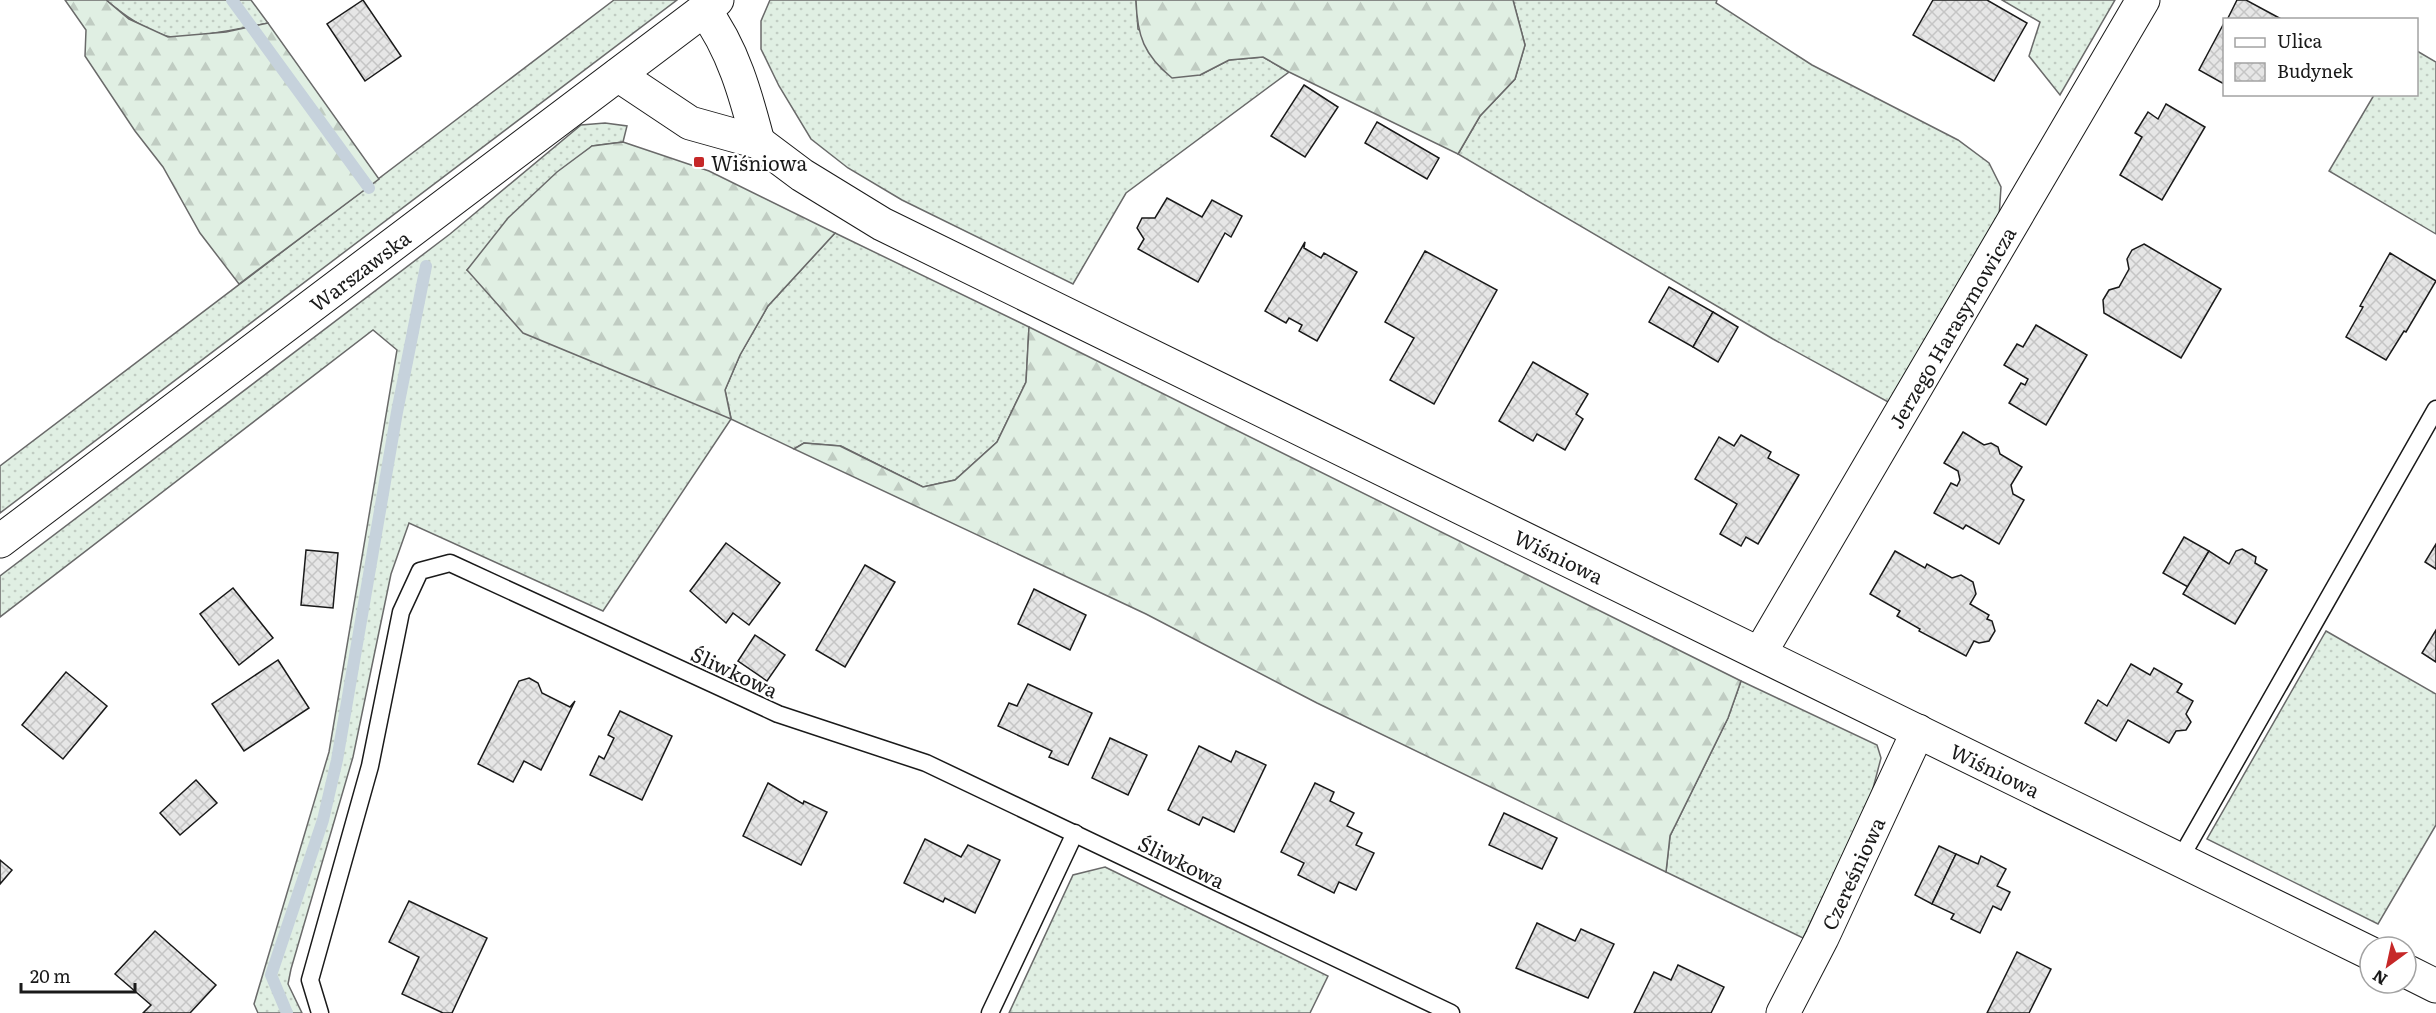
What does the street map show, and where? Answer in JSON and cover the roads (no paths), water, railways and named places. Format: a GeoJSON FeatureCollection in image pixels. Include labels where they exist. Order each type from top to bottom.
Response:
{"type":"FeatureCollection","features":[{"type":"Feature","properties":{"kind":"street","name":"Jerzego Harasymowicza"},"geometry":{"type":"LineString","coordinates":[[1760,653],[2143,0]]}},
{"type":"Feature","properties":{"kind":"street","name":"Warszawska"},"geometry":{"type":"LineString","coordinates":[[0,541],[711,5]]}},
{"type":"Feature","properties":{"kind":"street"},"geometry":{"type":"LineString","coordinates":[[711,5],[716,25],[745,89],[758,142]]}},
{"type":"Feature","properties":{"kind":"street","name":"Wiśniowa"},"geometry":{"type":"LineString","coordinates":[[618,75],[690,123],[758,142],[802,175],[882,224],[2358,947]]}},
{"type":"Feature","properties":{"kind":"street","name":"Czereśniowa"},"geometry":{"type":"LineString","coordinates":[[1784,1013],[1822,938],[1918,730]]}},
{"type":"Feature","properties":{"kind":"street"},"geometry":{"type":"LineString","coordinates":[[2418,977],[2436,986]]}},
{"type":"Feature","properties":{"kind":"lane"},"geometry":{"type":"LineString","coordinates":[[2180,859],[2436,409]]}},
{"type":"Feature","properties":{"kind":"lane","name":"Śliwkowa"},"geometry":{"type":"LineString","coordinates":[[320,1013],[310,980],[370,766],[401,612],[420,571],[450,563],[778,714],[926,763],[1451,1013]]}},
{"type":"Feature","properties":{"kind":"lane"},"geometry":{"type":"LineString","coordinates":[[990,1013],[1075,833]]}},
{"type":"Feature","properties":{"kind":"waterway"},"geometry":{"type":"LineString","coordinates":[[232,0],[369,188]]}},
{"type":"Feature","properties":{"kind":"waterway"},"geometry":{"type":"LineString","coordinates":[[287,1013],[271,975],[323,820],[337,760],[397,412],[426,266]]}},
{"type":"Feature","properties":{"kind":"place","name":"Wiśniowa"},"geometry":{"type":"Point","coordinates":[699,162]}}]}
